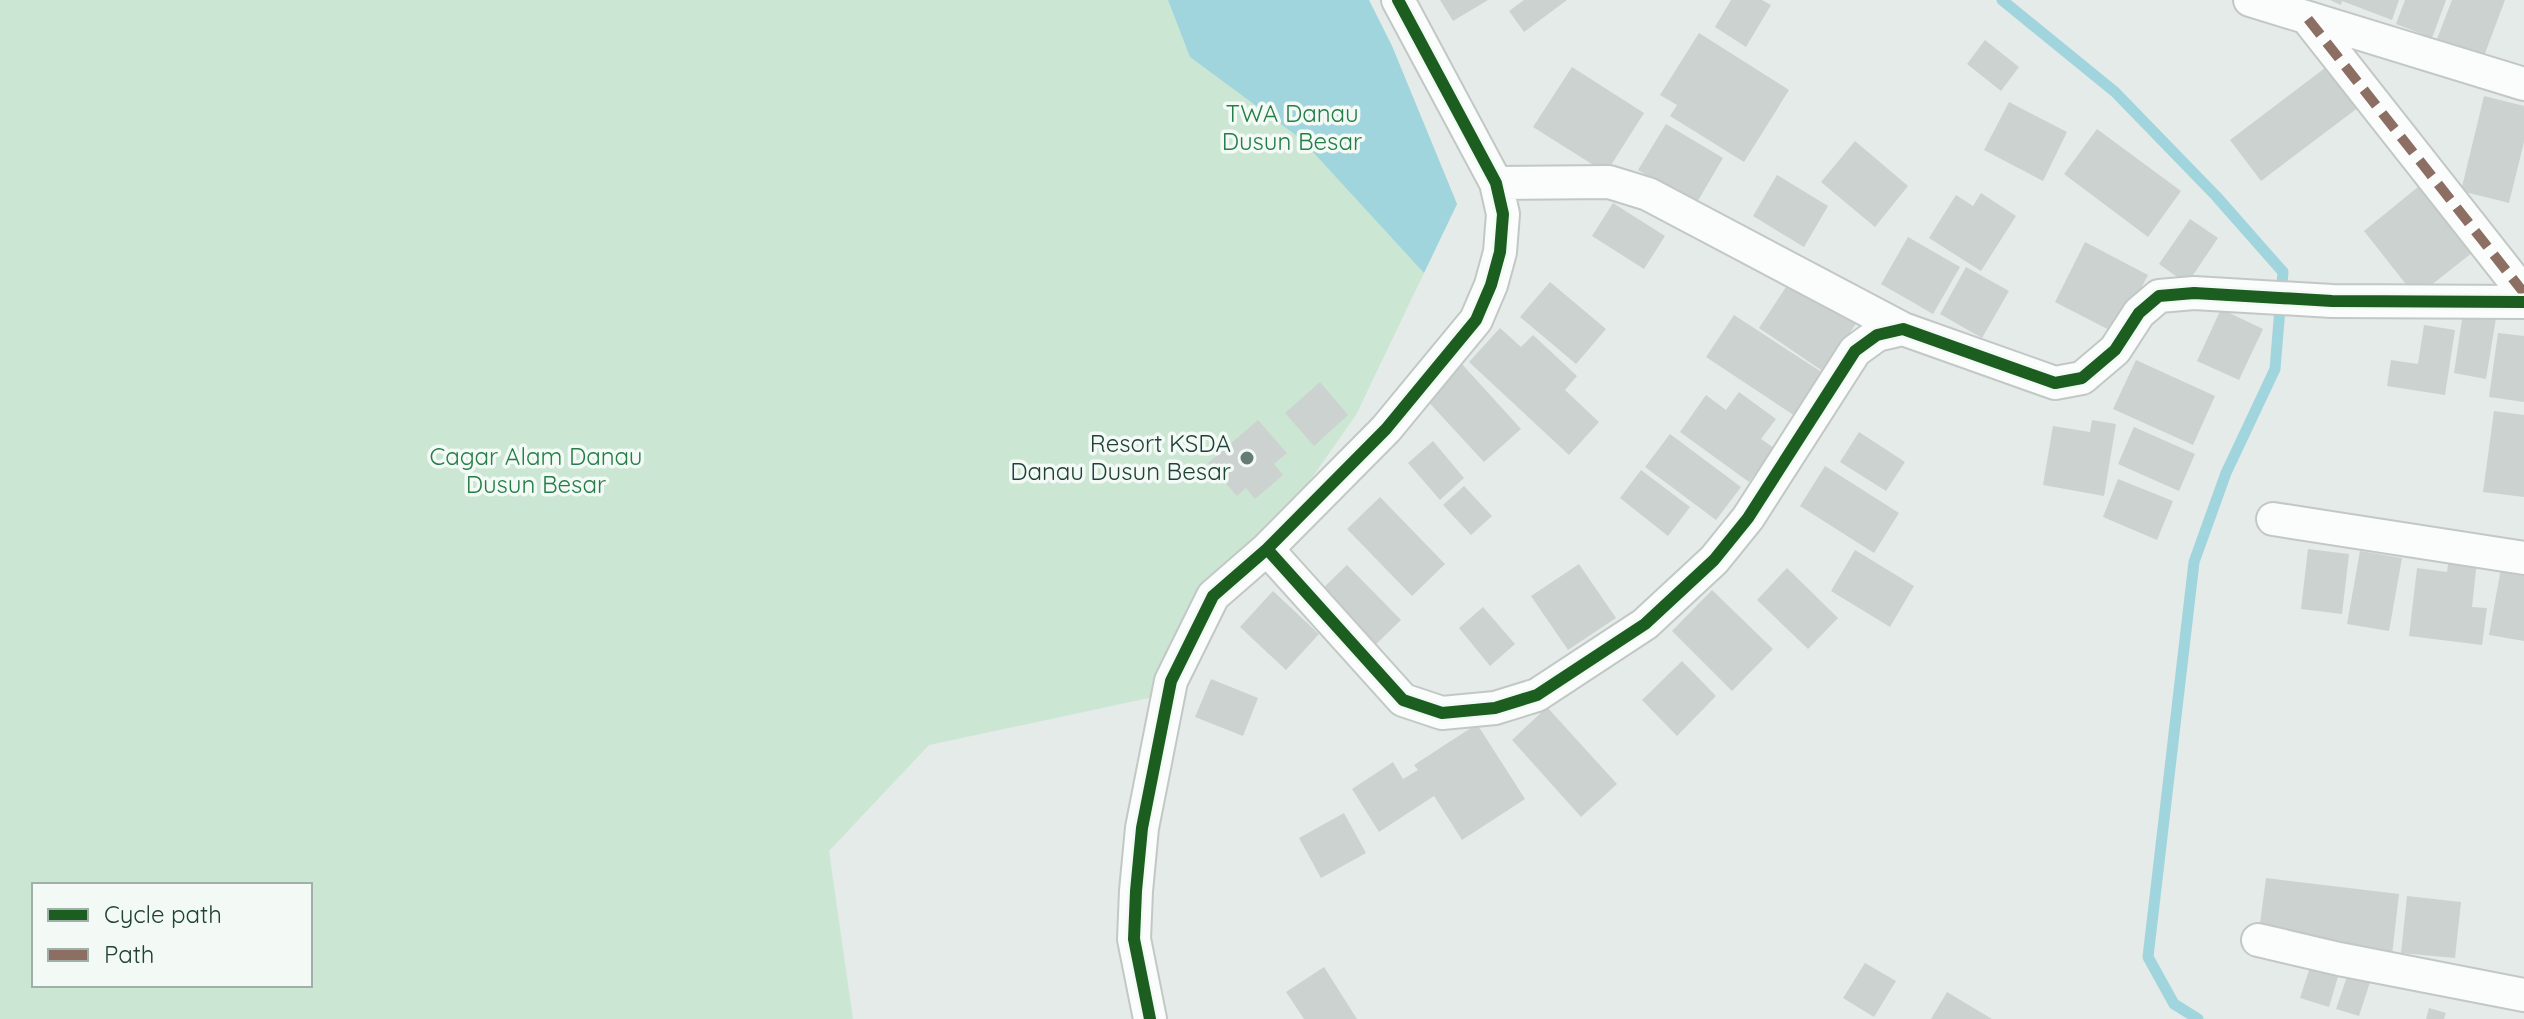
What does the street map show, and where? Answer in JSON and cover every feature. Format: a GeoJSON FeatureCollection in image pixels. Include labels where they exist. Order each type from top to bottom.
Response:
{"type":"FeatureCollection","features":[{"type":"Feature","properties":{"kind":"street"},"geometry":{"type":"LineString","coordinates":[[1150,1019],[1134,939],[1136,891],[1142,828],[1171,681],[1213,596],[1267,549],[1386,429],[1476,320],[1491,285],[1500,252],[1503,214],[1496,183],[1398,0]]}},
{"type":"Feature","properties":{"kind":"street"},"geometry":{"type":"LineString","coordinates":[[2250,0],[2524,84]]}},
{"type":"Feature","properties":{"kind":"street"},"geometry":{"type":"LineString","coordinates":[[2308,19],[2524,293]]}},
{"type":"Feature","properties":{"kind":"street"},"geometry":{"type":"LineString","coordinates":[[1496,183],[1609,182],[1648,194],[1903,329],[2055,383],[2082,378],[2115,350],[2139,313],[2159,296],[2194,293],[2332,301],[2524,302]]}},
{"type":"Feature","properties":{"kind":"street"},"geometry":{"type":"LineString","coordinates":[[1267,549],[1403,700],[1442,713],[1495,708],[1537,695],[1645,624],[1714,560],[1748,518],[1855,351],[1877,335],[1903,329]]}},
{"type":"Feature","properties":{"kind":"street"},"geometry":{"type":"LineString","coordinates":[[2273,519],[2524,558]]}},
{"type":"Feature","properties":{"kind":"street"},"geometry":{"type":"LineString","coordinates":[[2258,940],[2524,995]]}},
{"type":"Feature","properties":{"kind":"green space","name":"Cagar Alam Danau Dusun Besar"},"geometry":{"type":"Polygon","coordinates":[[[0,0],[1369,0],[1392,46],[1457,204],[1356,415],[1158,696],[929,745],[829,851],[853,1019],[0,1019],[0,0]]]}},
{"type":"Feature","properties":{"kind":"water"},"geometry":{"type":"Polygon","coordinates":[[[1168,0],[1369,0],[1392,46],[1457,204],[1424,273],[1301,139],[1190,57],[1168,0]]]}},
{"type":"Feature","properties":{"kind":"building"},"geometry":{"type":"Polygon","coordinates":[[[1440,0],[1488,0],[1453,21],[1440,0]]]}},
{"type":"Feature","properties":{"kind":"building"},"geometry":{"type":"Polygon","coordinates":[[[1524,0],[1567,0],[1524,32],[1509,11],[1524,0]]]}},
{"type":"Feature","properties":{"kind":"building"},"geometry":{"type":"Polygon","coordinates":[[[1731,0],[1762,0],[1771,5],[1746,47],[1715,27],[1731,0]]]}},
{"type":"Feature","properties":{"kind":"building"},"geometry":{"type":"Polygon","coordinates":[[[2330,0],[2399,0],[2392,20],[2342,1],[2341,5],[2330,0]]]}},
{"type":"Feature","properties":{"kind":"building"},"geometry":{"type":"Polygon","coordinates":[[[2405,0],[2446,0],[2432,38],[2396,24],[2405,0]]]}},
{"type":"Feature","properties":{"kind":"building"},"geometry":{"type":"Polygon","coordinates":[[[2452,0],[2505,0],[2484,56],[2437,39],[2452,0]]]}},
{"type":"Feature","properties":{"kind":"building"},"geometry":{"type":"Polygon","coordinates":[[[1699,33],[1789,90],[1744,162],[1670,116],[1677,105],[1660,95],[1699,33]]]}},
{"type":"Feature","properties":{"kind":"building"},"geometry":{"type":"Polygon","coordinates":[[[1985,40],[2019,67],[2001,91],[1967,64],[1985,40]]]}},
{"type":"Feature","properties":{"kind":"building"},"geometry":{"type":"Polygon","coordinates":[[[2329,65],[2359,107],[2261,181],[2230,140],[2329,65]]]}},
{"type":"Feature","properties":{"kind":"building"},"geometry":{"type":"Polygon","coordinates":[[[1572,67],[1644,113],[1606,173],[1533,127],[1572,67]]]}},
{"type":"Feature","properties":{"kind":"building"},"geometry":{"type":"Polygon","coordinates":[[[2484,96],[2524,106],[2524,142],[2509,203],[2461,191],[2484,96]]]}},
{"type":"Feature","properties":{"kind":"building"},"geometry":{"type":"Polygon","coordinates":[[[2009,102],[2067,132],[2043,181],[1984,150],[2009,102]]]}},
{"type":"Feature","properties":{"kind":"building"},"geometry":{"type":"Polygon","coordinates":[[[1666,124],[1723,158],[1696,204],[1638,170],[1666,124]]]}},
{"type":"Feature","properties":{"kind":"building"},"geometry":{"type":"Polygon","coordinates":[[[2097,129],[2181,191],[2148,237],[2064,174],[2097,129]]]}},
{"type":"Feature","properties":{"kind":"building"},"geometry":{"type":"Polygon","coordinates":[[[1855,141],[1908,186],[1875,227],[1821,182],[1855,141]]]}},
{"type":"Feature","properties":{"kind":"building"},"geometry":{"type":"Polygon","coordinates":[[[1777,175],[1828,206],[1804,247],[1753,216],[1777,175]]]}},
{"type":"Feature","properties":{"kind":"building"},"geometry":{"type":"Polygon","coordinates":[[[2424,182],[2477,249],[2416,297],[2364,231],[2424,182]]]}},
{"type":"Feature","properties":{"kind":"building"},"geometry":{"type":"Polygon","coordinates":[[[1981,193],[2016,216],[1981,271],[1929,238],[1956,195],[1973,206],[1981,193]]]}},
{"type":"Feature","properties":{"kind":"building"},"geometry":{"type":"Polygon","coordinates":[[[1613,203],[1665,236],[1644,269],[1592,236],[1613,203]]]}},
{"type":"Feature","properties":{"kind":"building"},"geometry":{"type":"Polygon","coordinates":[[[2190,219],[2218,238],[2187,284],[2159,264],[2190,219]]]}},
{"type":"Feature","properties":{"kind":"building"},"geometry":{"type":"Polygon","coordinates":[[[1908,237],[1960,267],[1933,314],[1881,284],[1908,237]]]}},
{"type":"Feature","properties":{"kind":"building"},"geometry":{"type":"Polygon","coordinates":[[[2085,242],[2148,275],[2117,334],[2055,302],[2085,242]]]}},
{"type":"Feature","properties":{"kind":"building"},"geometry":{"type":"Polygon","coordinates":[[[1966,267],[2009,291],[1982,338],[1940,314],[1966,267]]]}},
{"type":"Feature","properties":{"kind":"building"},"geometry":{"type":"Polygon","coordinates":[[[1794,275],[1859,319],[1824,372],[1759,328],[1794,275]]]}},
{"type":"Feature","properties":{"kind":"building"},"geometry":{"type":"Polygon","coordinates":[[[1550,282],[1606,329],[1576,364],[1520,317],[1550,282]]]}},
{"type":"Feature","properties":{"kind":"building"},"geometry":{"type":"Polygon","coordinates":[[[2221,309],[2263,329],[2239,380],[2197,361],[2221,309]]]}},
{"type":"Feature","properties":{"kind":"building"},"geometry":{"type":"Polygon","coordinates":[[[2463,313],[2496,318],[2486,379],[2454,373],[2463,313]]]}},
{"type":"Feature","properties":{"kind":"building"},"geometry":{"type":"Polygon","coordinates":[[[1734,315],[1823,373],[1795,416],[1706,357],[1734,315]]]}},
{"type":"Feature","properties":{"kind":"building"},"geometry":{"type":"Polygon","coordinates":[[[2424,325],[2455,330],[2445,395],[2387,386],[2391,360],[2418,364],[2424,325]]]}},
{"type":"Feature","properties":{"kind":"building"},"geometry":{"type":"Polygon","coordinates":[[[1500,328],[1521,347],[1533,335],[1577,376],[1565,390],[1599,422],[1569,455],[1469,362],[1500,328]]]}},
{"type":"Feature","properties":{"kind":"building"},"geometry":{"type":"Polygon","coordinates":[[[2498,333],[2524,336],[2524,402],[2489,397],[2498,333]]]}},
{"type":"Feature","properties":{"kind":"building"},"geometry":{"type":"Polygon","coordinates":[[[2136,360],[2215,396],[2193,445],[2113,409],[2136,360]]]}},
{"type":"Feature","properties":{"kind":"building"},"geometry":{"type":"Polygon","coordinates":[[[1461,363],[1521,429],[1484,462],[1424,397],[1461,363]]]}},
{"type":"Feature","properties":{"kind":"building"},"geometry":{"type":"Polygon","coordinates":[[[1320,382],[1348,415],[1314,446],[1285,413],[1320,382]]]}},
{"type":"Feature","properties":{"kind":"building"},"geometry":{"type":"Polygon","coordinates":[[[1739,392],[1776,419],[1761,439],[1774,448],[1749,482],[1680,432],[1706,395],[1726,410],[1739,392]]]}},
{"type":"Feature","properties":{"kind":"building"},"geometry":{"type":"Polygon","coordinates":[[[2494,411],[2524,415],[2524,497],[2483,492],[2494,411]]]}},
{"type":"Feature","properties":{"kind":"building","name":"Resort KSDA Danau Dusun Besar"},"geometry":{"type":"Polygon","coordinates":[[[1258,420],[1287,453],[1274,464],[1283,475],[1255,499],[1246,488],[1237,496],[1208,463],[1258,420]]]}},
{"type":"Feature","properties":{"kind":"building"},"geometry":{"type":"Polygon","coordinates":[[[2092,420],[2116,424],[2104,496],[2043,485],[2053,426],[2090,432],[2092,420]]]}},
{"type":"Feature","properties":{"kind":"building"},"geometry":{"type":"Polygon","coordinates":[[[2134,427],[2195,454],[2179,491],[2118,464],[2134,427]]]}},
{"type":"Feature","properties":{"kind":"building"},"geometry":{"type":"Polygon","coordinates":[[[1859,432],[1905,462],[1886,491],[1840,462],[1859,432]]]}},
{"type":"Feature","properties":{"kind":"building"},"geometry":{"type":"Polygon","coordinates":[[[1670,434],[1741,487],[1716,520],[1645,467],[1670,434]]]}},
{"type":"Feature","properties":{"kind":"building"},"geometry":{"type":"Polygon","coordinates":[[[1433,441],[1464,478],[1440,500],[1408,463],[1433,441]]]}},
{"type":"Feature","properties":{"kind":"building"},"geometry":{"type":"Polygon","coordinates":[[[1825,466],[1899,513],[1874,553],[1800,506],[1825,466]]]}},
{"type":"Feature","properties":{"kind":"building"},"geometry":{"type":"Polygon","coordinates":[[[1641,470],[1690,507],[1668,536],[1620,498],[1641,470]]]}},
{"type":"Feature","properties":{"kind":"building"},"geometry":{"type":"Polygon","coordinates":[[[2118,479],[2173,501],[2157,540],[2103,517],[2118,479]]]}},
{"type":"Feature","properties":{"kind":"building"},"geometry":{"type":"Polygon","coordinates":[[[1464,486],[1492,516],[1471,535],[1443,505],[1464,486]]]}},
{"type":"Feature","properties":{"kind":"building"},"geometry":{"type":"Polygon","coordinates":[[[1380,497],[1445,564],[1412,596],[1347,529],[1380,497]]]}},
{"type":"Feature","properties":{"kind":"building"},"geometry":{"type":"Polygon","coordinates":[[[2308,549],[2349,554],[2342,614],[2301,609],[2308,549]]]}},
{"type":"Feature","properties":{"kind":"building"},"geometry":{"type":"Polygon","coordinates":[[[1855,550],[1914,586],[1890,627],[1831,591],[1855,550]]]}},
{"type":"Feature","properties":{"kind":"building"},"geometry":{"type":"Polygon","coordinates":[[[2360,551],[2402,558],[2389,631],[2347,624],[2360,551]]]}},
{"type":"Feature","properties":{"kind":"building"},"geometry":{"type":"Polygon","coordinates":[[[2449,558],[2477,561],[2472,607],[2487,608],[2482,645],[2409,636],[2417,568],[2447,572],[2449,558]]]}},
{"type":"Feature","properties":{"kind":"building"},"geometry":{"type":"Polygon","coordinates":[[[1579,564],[1616,618],[1568,650],[1531,596],[1579,564]]]}},
{"type":"Feature","properties":{"kind":"building"},"geometry":{"type":"Polygon","coordinates":[[[1347,565],[1401,620],[1373,647],[1319,592],[1347,565]]]}},
{"type":"Feature","properties":{"kind":"building"},"geometry":{"type":"Polygon","coordinates":[[[1787,568],[1838,618],[1808,649],[1757,600],[1787,568]]]}},
{"type":"Feature","properties":{"kind":"building"},"geometry":{"type":"Polygon","coordinates":[[[2501,568],[2524,572],[2524,641],[2489,635],[2501,568]]]}},
{"type":"Feature","properties":{"kind":"building"},"geometry":{"type":"Polygon","coordinates":[[[1712,590],[1773,649],[1732,691],[1672,631],[1712,590]]]}},
{"type":"Feature","properties":{"kind":"building"},"geometry":{"type":"Polygon","coordinates":[[[1273,591],[1319,634],[1286,670],[1240,627],[1273,591]]]}},
{"type":"Feature","properties":{"kind":"building"},"geometry":{"type":"Polygon","coordinates":[[[1483,607],[1515,644],[1490,666],[1459,628],[1483,607]]]}},
{"type":"Feature","properties":{"kind":"building"},"geometry":{"type":"Polygon","coordinates":[[[1682,661],[1716,696],[1677,736],[1642,700],[1682,661]]]}},
{"type":"Feature","properties":{"kind":"building"},"geometry":{"type":"Polygon","coordinates":[[[1211,679],[1258,698],[1243,736],[1195,717],[1211,679]]]}},
{"type":"Feature","properties":{"kind":"building"},"geometry":{"type":"Polygon","coordinates":[[[1547,707],[1617,784],[1581,817],[1512,740],[1547,707]]]}},
{"type":"Feature","properties":{"kind":"building"},"geometry":{"type":"Polygon","coordinates":[[[1477,724],[1525,799],[1462,840],[1434,796],[1379,832],[1352,789],[1393,762],[1403,779],[1418,770],[1414,765],[1477,724]]]}},
{"type":"Feature","properties":{"kind":"building"},"geometry":{"type":"Polygon","coordinates":[[[1344,813],[1366,853],[1321,878],[1299,838],[1344,813]]]}},
{"type":"Feature","properties":{"kind":"building"},"geometry":{"type":"Polygon","coordinates":[[[2266,878],[2399,894],[2392,955],[2258,939],[2266,878]]]}},
{"type":"Feature","properties":{"kind":"building"},"geometry":{"type":"Polygon","coordinates":[[[2407,896],[2461,902],[2455,958],[2401,953],[2407,896]]]}},
{"type":"Feature","properties":{"kind":"building"},"geometry":{"type":"Polygon","coordinates":[[[2312,961],[2340,970],[2329,1007],[2300,998],[2312,961]]]}},
{"type":"Feature","properties":{"kind":"building"},"geometry":{"type":"Polygon","coordinates":[[[1865,963],[1896,981],[1874,1017],[1843,998],[1865,963]]]}},
{"type":"Feature","properties":{"kind":"building"},"geometry":{"type":"Polygon","coordinates":[[[1324,967],[1357,1019],[1304,1019],[1286,992],[1324,967]]]}},
{"type":"Feature","properties":{"kind":"building"},"geometry":{"type":"Polygon","coordinates":[[[2350,968],[2372,976],[2359,1016],[2336,1009],[2350,968]]]}},
{"type":"Feature","properties":{"kind":"building"},"geometry":{"type":"Polygon","coordinates":[[[1947,992],[1992,1019],[1931,1019],[1947,992]]]}},
{"type":"Feature","properties":{"kind":"building"},"geometry":{"type":"Polygon","coordinates":[[[2429,1008],[2446,1013],[2444,1019],[2426,1019],[2429,1008]]]}},
{"type":"Feature","properties":{"kind":"waterway"},"geometry":{"type":"LineString","coordinates":[[2002,0],[2115,92],[2216,196],[2283,272],[2275,369],[2226,473],[2194,562],[2148,957],[2174,1004],[2198,1019]]}},
{"type":"Feature","properties":{"kind":"marked path"},"geometry":{"type":"LineString","coordinates":[[2308,19],[2524,293]]}},
{"type":"Feature","properties":{"kind":"cycle path"},"geometry":{"type":"LineString","coordinates":[[1150,1019],[1134,939],[1136,891],[1142,828],[1171,681],[1213,596],[1267,549],[1386,429],[1476,320],[1491,285],[1500,252],[1503,214],[1496,183],[1398,0]]}},
{"type":"Feature","properties":{"kind":"cycle path"},"geometry":{"type":"LineString","coordinates":[[1267,549],[1403,700],[1442,713],[1495,708],[1537,695],[1645,624],[1714,560],[1748,518],[1855,351],[1877,335],[1903,329],[2055,383],[2082,378],[2115,350],[2139,313],[2159,296],[2194,293],[2332,301],[2524,302]]}},
{"type":"Feature","properties":{"kind":"place","name":"Resort KSDA Danau Dusun Besar"},"geometry":{"type":"Point","coordinates":[1247,458]}},
{"type":"Feature","properties":{"kind":"park label","name":"TWA Danau Dusun Besar"},"geometry":{"type":"Point","coordinates":[1292,128]}}]}
